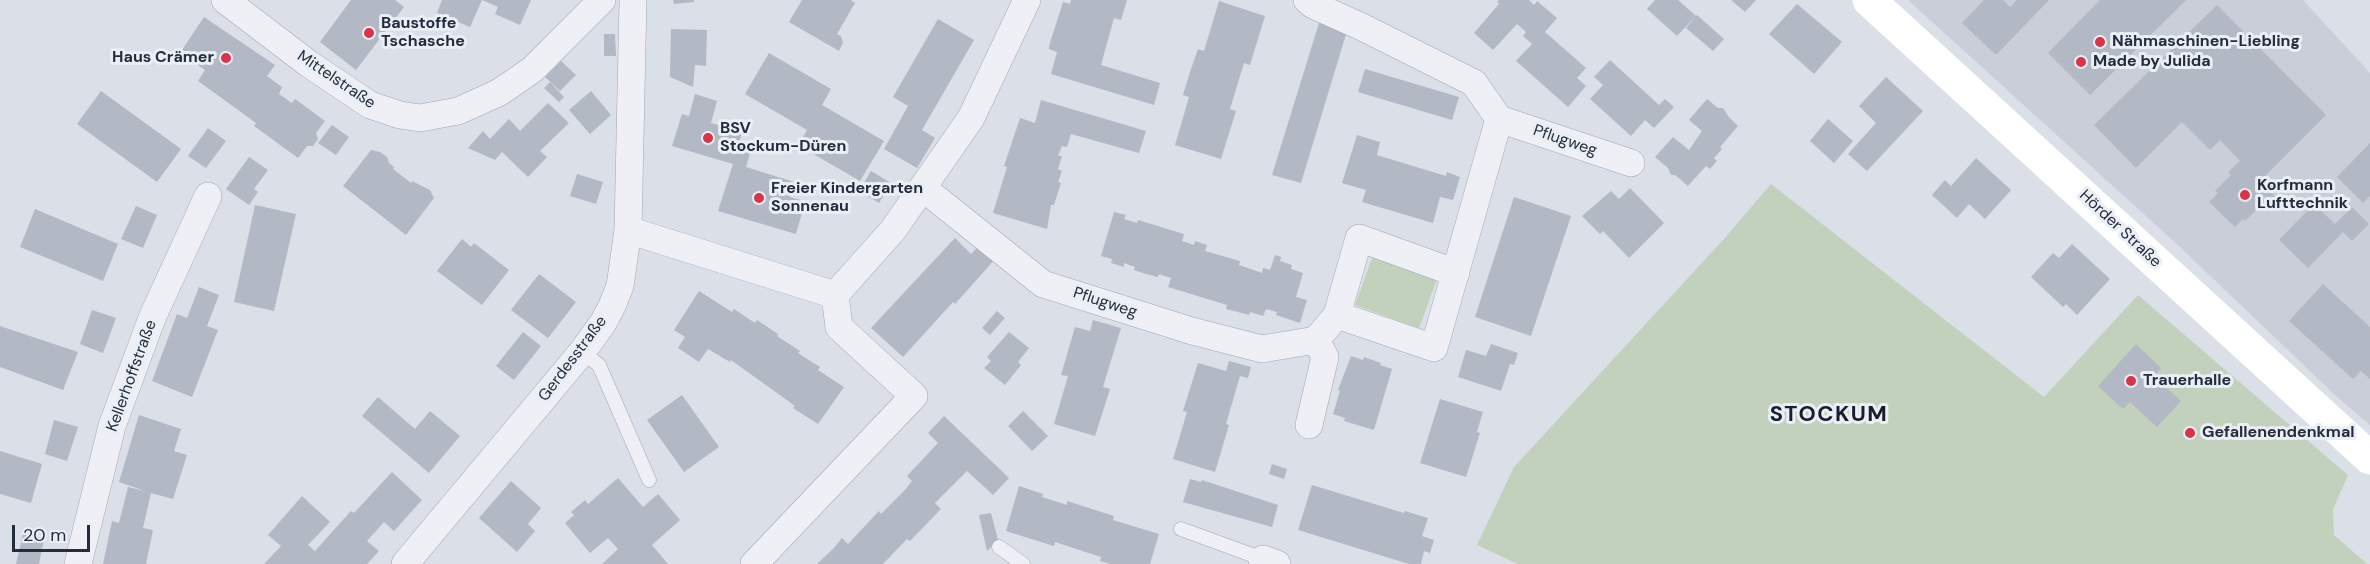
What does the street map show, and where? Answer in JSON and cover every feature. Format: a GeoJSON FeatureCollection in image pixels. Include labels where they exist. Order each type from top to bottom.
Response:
{"type":"FeatureCollection","features":[{"type":"Feature","properties":{"kind":"main road","name":"Hörder Straße"},"geometry":{"type":"LineString","coordinates":[[1869,0],[2370,458]]}},
{"type":"Feature","properties":{"kind":"street","name":"Mittelstraße"},"geometry":{"type":"LineString","coordinates":[[225,0],[309,64],[370,105],[400,115],[420,118],[458,111],[490,97],[516,81],[533,69],[602,0]]}},
{"type":"Feature","properties":{"kind":"street","name":"Gerdesstraße"},"geometry":{"type":"LineString","coordinates":[[405,564],[582,352],[603,323],[620,286],[628,230],[633,0]]}},
{"type":"Feature","properties":{"kind":"street"},"geometry":{"type":"LineString","coordinates":[[754,564],[914,396],[839,327],[835,295],[893,230],[971,118],[1027,0]]}},
{"type":"Feature","properties":{"kind":"street"},"geometry":{"type":"LineString","coordinates":[[1307,0],[1313,5],[1474,83],[1499,119],[1434,348],[1337,315]]}},
{"type":"Feature","properties":{"kind":"street","name":"Pflugweg"},"geometry":{"type":"LineString","coordinates":[[1499,119],[1631,164]]}},
{"type":"Feature","properties":{"kind":"street","name":"Pflugweg"},"geometry":{"type":"LineString","coordinates":[[923,188],[1043,284],[1192,331],[1262,349],[1316,340]]}},
{"type":"Feature","properties":{"kind":"street","name":"Kellerhoffstraße"},"geometry":{"type":"LineString","coordinates":[[78,564],[112,426],[152,318],[208,196]]}},
{"type":"Feature","properties":{"kind":"street"},"geometry":{"type":"LineString","coordinates":[[628,230],[835,295]]}},
{"type":"Feature","properties":{"kind":"street"},"geometry":{"type":"LineString","coordinates":[[1309,425],[1325,357],[1316,340],[1337,315],[1359,238],[1456,273]]}},
{"type":"Feature","properties":{"kind":"lane"},"geometry":{"type":"LineString","coordinates":[[582,352],[599,365],[649,480]]}},
{"type":"Feature","properties":{"kind":"lane"},"geometry":{"type":"LineString","coordinates":[[1181,530],[1267,562]]}},
{"type":"Feature","properties":{"kind":"lane"},"geometry":{"type":"LineString","coordinates":[[999,547],[1023,564]]}},
{"type":"Feature","properties":{"kind":"shaded area"},"geometry":{"type":"Polygon","coordinates":[[[1908,0],[2303,0],[2370,73],[2370,425],[2336,396],[2180,247],[1908,0]]]}},
{"type":"Feature","properties":{"kind":"green space"},"geometry":{"type":"Polygon","coordinates":[[[1771,184],[2044,397],[2138,295],[2348,475],[2333,509],[2334,535],[2367,564],[1518,564],[1477,545],[1514,467],[1723,240],[1771,184]]]}},
{"type":"Feature","properties":{"kind":"green space"},"geometry":{"type":"Polygon","coordinates":[[[1373,256],[1437,279],[1419,328],[1355,305],[1373,256]]]}},
{"type":"Feature","properties":{"kind":"building"},"geometry":{"type":"Polygon","coordinates":[[[351,0],[395,0],[404,7],[356,70],[320,42],[351,0]]]}},
{"type":"Feature","properties":{"kind":"building"},"geometry":{"type":"Polygon","coordinates":[[[442,0],[482,0],[470,27],[437,13],[442,0]]]}},
{"type":"Feature","properties":{"kind":"building"},"geometry":{"type":"Polygon","coordinates":[[[482,0],[531,0],[520,25],[495,14],[498,7],[482,0]]]}},
{"type":"Feature","properties":{"kind":"building"},"geometry":{"type":"Polygon","coordinates":[[[673,0],[694,0],[694,2],[674,4],[673,0]]]}},
{"type":"Feature","properties":{"kind":"building"},"geometry":{"type":"Polygon","coordinates":[[[802,0],[851,0],[855,3],[837,34],[841,36],[843,43],[839,51],[789,22],[802,0]]]}},
{"type":"Feature","properties":{"kind":"building"},"geometry":{"type":"Polygon","coordinates":[[[1071,0],[1127,0],[1121,20],[1114,18],[1101,65],[1160,83],[1154,105],[1051,74],[1057,52],[1049,49],[1049,46],[1063,2],[1070,4],[1071,0]]]}},
{"type":"Feature","properties":{"kind":"building"},"geometry":{"type":"Polygon","coordinates":[[[1499,0],[1529,0],[1534,5],[1537,1],[1557,18],[1545,32],[1586,68],[1577,78],[1586,86],[1568,107],[1516,61],[1532,44],[1523,36],[1526,32],[1517,24],[1493,50],[1474,33],[1499,4],[1497,2],[1499,0]]]}},
{"type":"Feature","properties":{"kind":"building"},"geometry":{"type":"Polygon","coordinates":[[[1655,0],[1678,0],[1696,16],[1677,36],[1647,9],[1655,0]]]}},
{"type":"Feature","properties":{"kind":"building"},"geometry":{"type":"Polygon","coordinates":[[[1731,0],[1756,0],[1745,12],[1731,0]]]}},
{"type":"Feature","properties":{"kind":"building"},"geometry":{"type":"Polygon","coordinates":[[[1984,0],[2003,0],[2010,7],[2017,0],[2049,0],[1996,55],[1962,23],[1984,0]]]}},
{"type":"Feature","properties":{"kind":"building"},"geometry":{"type":"Polygon","coordinates":[[[2100,0],[2186,0],[2090,95],[2048,53],[2100,0]]]}},
{"type":"Feature","properties":{"kind":"building"},"geometry":{"type":"Polygon","coordinates":[[[1219,1],[1265,16],[1250,65],[1244,63],[1230,109],[1236,111],[1221,159],[1175,145],[1189,97],[1183,95],[1190,72],[1198,49],[1204,51],[1219,1]]]}},
{"type":"Feature","properties":{"kind":"building"},"geometry":{"type":"Polygon","coordinates":[[[1797,4],[1842,42],[1814,74],[1769,34],[1797,4]]]}},
{"type":"Feature","properties":{"kind":"building"},"geometry":{"type":"Polygon","coordinates":[[[2217,5],[2326,115],[2260,181],[2276,197],[2263,207],[2261,205],[2245,221],[2243,219],[2235,227],[2209,202],[2218,193],[2215,191],[2231,175],[2228,172],[2240,161],[2220,140],[2210,150],[2182,122],[2136,168],[2094,125],[2217,5]]]}},
{"type":"Feature","properties":{"kind":"building"},"geometry":{"type":"Polygon","coordinates":[[[1697,15],[1724,39],[1713,51],[1686,28],[1697,15]]]}},
{"type":"Feature","properties":{"kind":"building"},"geometry":{"type":"Polygon","coordinates":[[[204,17],[275,65],[267,76],[282,87],[279,94],[292,103],[295,99],[325,121],[316,133],[318,139],[313,146],[307,146],[298,158],[254,126],[256,123],[198,81],[205,70],[180,53],[204,17]]]}},
{"type":"Feature","properties":{"kind":"building"},"geometry":{"type":"Polygon","coordinates":[[[938,19],[974,40],[922,130],[935,138],[917,168],[884,149],[908,106],[893,97],[938,19]]]}},
{"type":"Feature","properties":{"kind":"building"},"geometry":{"type":"Polygon","coordinates":[[[1319,23],[1347,31],[1301,183],[1272,175],[1319,23]]]}},
{"type":"Feature","properties":{"kind":"building"},"geometry":{"type":"Polygon","coordinates":[[[671,29],[707,30],[706,66],[695,65],[693,87],[670,77],[671,29]]]}},
{"type":"Feature","properties":{"kind":"building"},"geometry":{"type":"Polygon","coordinates":[[[604,34],[615,34],[616,56],[604,56],[604,34]]]}},
{"type":"Feature","properties":{"kind":"building"},"geometry":{"type":"Polygon","coordinates":[[[769,53],[831,89],[822,105],[884,141],[860,181],[798,145],[807,130],[745,94],[769,53]]]}},
{"type":"Feature","properties":{"kind":"building"},"geometry":{"type":"Polygon","coordinates":[[[1610,60],[1659,105],[1665,99],[1674,107],[1654,128],[1645,120],[1631,136],[1590,99],[1603,85],[1594,77],[1610,60]]]}},
{"type":"Feature","properties":{"kind":"building"},"geometry":{"type":"Polygon","coordinates":[[[561,61],[576,75],[560,91],[545,77],[561,61]]]}},
{"type":"Feature","properties":{"kind":"building"},"geometry":{"type":"Polygon","coordinates":[[[1365,69],[1459,97],[1452,120],[1358,92],[1365,69]]]}},
{"type":"Feature","properties":{"kind":"building"},"geometry":{"type":"Polygon","coordinates":[[[1886,77],[1923,111],[1867,171],[1848,154],[1876,123],[1859,106],[1886,77]]]}},
{"type":"Feature","properties":{"kind":"building"},"geometry":{"type":"Polygon","coordinates":[[[550,82],[564,97],[559,102],[544,88],[550,82]]]}},
{"type":"Feature","properties":{"kind":"building"},"geometry":{"type":"Polygon","coordinates":[[[101,91],[181,149],[157,182],[77,124],[101,91]]]}},
{"type":"Feature","properties":{"kind":"building"},"geometry":{"type":"Polygon","coordinates":[[[591,91],[611,115],[590,134],[569,110],[591,91]]]}},
{"type":"Feature","properties":{"kind":"building"},"geometry":{"type":"Polygon","coordinates":[[[695,94],[717,101],[711,123],[742,132],[739,143],[751,150],[746,167],[794,182],[790,197],[801,200],[799,208],[803,209],[796,234],[718,211],[733,164],[672,146],[682,114],[689,116],[695,94]]]}},
{"type":"Feature","properties":{"kind":"building"},"geometry":{"type":"Polygon","coordinates":[[[1707,99],[1718,108],[1723,108],[1738,126],[1720,147],[1722,149],[1714,158],[1717,161],[1710,169],[1706,166],[1688,186],[1675,175],[1671,175],[1668,168],[1655,157],[1673,137],[1689,150],[1702,131],[1689,120],[1707,99]]]}},
{"type":"Feature","properties":{"kind":"building"},"geometry":{"type":"Polygon","coordinates":[[[1041,100],[1146,131],[1139,153],[1071,134],[1067,147],[1062,146],[1058,156],[1062,156],[1058,169],[1062,171],[1058,182],[1061,183],[1054,205],[1051,205],[1047,229],[993,213],[1007,167],[1004,166],[1020,118],[1035,123],[1041,100]]]}},
{"type":"Feature","properties":{"kind":"building"},"geometry":{"type":"Polygon","coordinates":[[[548,103],[569,123],[540,151],[547,157],[528,177],[502,152],[495,160],[468,148],[483,131],[490,139],[509,119],[520,131],[548,103]]]}},
{"type":"Feature","properties":{"kind":"building"},"geometry":{"type":"Polygon","coordinates":[[[1828,119],[1853,141],[1834,163],[1810,141],[1828,119]]]}},
{"type":"Feature","properties":{"kind":"building"},"geometry":{"type":"Polygon","coordinates":[[[332,125],[349,137],[336,155],[318,143],[332,125]]]}},
{"type":"Feature","properties":{"kind":"building"},"geometry":{"type":"Polygon","coordinates":[[[208,128],[226,141],[206,168],[188,156],[208,128]]]}},
{"type":"Feature","properties":{"kind":"building"},"geometry":{"type":"Polygon","coordinates":[[[1357,135],[1380,142],[1377,155],[1446,176],[1447,172],[1460,177],[1453,200],[1440,197],[1433,223],[1362,202],[1366,190],[1342,183],[1357,135]]]}},
{"type":"Feature","properties":{"kind":"building"},"geometry":{"type":"Polygon","coordinates":[[[2370,143],[2370,196],[2363,203],[2337,177],[2370,143]]]}},
{"type":"Feature","properties":{"kind":"building"},"geometry":{"type":"Polygon","coordinates":[[[371,150],[387,157],[393,169],[411,183],[412,181],[430,190],[434,198],[406,235],[343,186],[371,150]]]}},
{"type":"Feature","properties":{"kind":"building"},"geometry":{"type":"Polygon","coordinates":[[[249,157],[268,170],[254,189],[258,192],[249,205],[226,189],[249,157]]]}},
{"type":"Feature","properties":{"kind":"building"},"geometry":{"type":"Polygon","coordinates":[[[1976,158],[2011,190],[1985,219],[1969,204],[1957,218],[1932,195],[1945,180],[1951,186],[1976,158]]]}},
{"type":"Feature","properties":{"kind":"building"},"geometry":{"type":"Polygon","coordinates":[[[871,171],[891,183],[879,203],[859,191],[871,171]]]}},
{"type":"Feature","properties":{"kind":"building"},"geometry":{"type":"Polygon","coordinates":[[[577,174],[603,182],[596,204],[570,196],[577,174]]]}},
{"type":"Feature","properties":{"kind":"building"},"geometry":{"type":"Polygon","coordinates":[[[1630,188],[1664,223],[1629,258],[1603,231],[1600,234],[1582,216],[1611,191],[1619,199],[1630,188]]]}},
{"type":"Feature","properties":{"kind":"building"},"geometry":{"type":"Polygon","coordinates":[[[1514,197],[1571,216],[1531,336],[1475,317],[1514,197]]]}},
{"type":"Feature","properties":{"kind":"building"},"geometry":{"type":"Polygon","coordinates":[[[2314,204],[2335,224],[2352,207],[2369,224],[2352,241],[2343,232],[2308,268],[2279,240],[2314,204]]]}},
{"type":"Feature","properties":{"kind":"building"},"geometry":{"type":"Polygon","coordinates":[[[255,205],[296,214],[274,311],[234,302],[255,205]]]}},
{"type":"Feature","properties":{"kind":"building"},"geometry":{"type":"Polygon","coordinates":[[[136,206],[157,215],[143,248],[121,239],[136,206]]]}},
{"type":"Feature","properties":{"kind":"building"},"geometry":{"type":"Polygon","coordinates":[[[35,209],[118,244],[103,281],[20,247],[35,209]]]}},
{"type":"Feature","properties":{"kind":"building"},"geometry":{"type":"Polygon","coordinates":[[[1114,212],[1126,215],[1124,219],[1137,223],[1138,220],[1184,234],[1182,241],[1194,245],[1195,241],[1207,245],[1205,251],[1240,261],[1239,265],[1262,273],[1263,268],[1270,270],[1275,255],[1281,257],[1280,261],[1292,265],[1291,269],[1303,273],[1296,297],[1307,300],[1300,323],[1266,309],[1263,316],[1226,309],[1227,305],[1168,287],[1171,278],[1159,274],[1158,277],[1146,274],[1124,263],[1124,267],[1111,263],[1112,259],[1101,256],[1114,212]]]}},
{"type":"Feature","properties":{"kind":"building"},"geometry":{"type":"Polygon","coordinates":[[[955,238],[971,254],[980,244],[996,258],[903,357],[871,328],[955,238]]]}},
{"type":"Feature","properties":{"kind":"building"},"geometry":{"type":"Polygon","coordinates":[[[462,239],[471,247],[474,243],[509,270],[482,305],[437,271],[462,239]]]}},
{"type":"Feature","properties":{"kind":"building"},"geometry":{"type":"Polygon","coordinates":[[[2072,244],[2110,279],[2077,315],[2066,304],[2063,307],[2031,277],[2053,253],[2059,258],[2072,244]]]}},
{"type":"Feature","properties":{"kind":"building"},"geometry":{"type":"Polygon","coordinates":[[[539,274],[576,302],[548,338],[511,310],[539,274]]]}},
{"type":"Feature","properties":{"kind":"building"},"geometry":{"type":"Polygon","coordinates":[[[2323,284],[2370,327],[2370,379],[2361,371],[2353,379],[2289,321],[2323,284]]]}},
{"type":"Feature","properties":{"kind":"building"},"geometry":{"type":"Polygon","coordinates":[[[199,287],[219,295],[207,326],[218,330],[192,397],[152,381],[177,314],[187,318],[199,287]]]}},
{"type":"Feature","properties":{"kind":"building"},"geometry":{"type":"Polygon","coordinates":[[[699,291],[732,312],[734,309],[755,323],[757,320],[800,351],[798,353],[820,367],[818,370],[844,387],[818,424],[793,408],[795,406],[731,360],[730,362],[708,349],[699,362],[678,348],[685,337],[674,330],[699,291]]]}},
{"type":"Feature","properties":{"kind":"building"},"geometry":{"type":"Polygon","coordinates":[[[92,310],[116,318],[103,353],[80,344],[92,310]]]}},
{"type":"Feature","properties":{"kind":"building"},"geometry":{"type":"Polygon","coordinates":[[[997,311],[1005,318],[990,335],[982,328],[997,311]]]}},
{"type":"Feature","properties":{"kind":"building"},"geometry":{"type":"Polygon","coordinates":[[[1093,320],[1121,328],[1103,387],[1110,389],[1095,436],[1054,424],[1068,376],[1061,375],[1075,327],[1090,331],[1093,320]]]}},
{"type":"Feature","properties":{"kind":"building"},"geometry":{"type":"Polygon","coordinates":[[[0,326],[78,352],[63,390],[0,367],[0,326]]]}},
{"type":"Feature","properties":{"kind":"building"},"geometry":{"type":"Polygon","coordinates":[[[523,332],[541,346],[514,380],[496,366],[523,332]]]}},
{"type":"Feature","properties":{"kind":"building"},"geometry":{"type":"Polygon","coordinates":[[[1009,332],[1029,348],[1018,362],[1021,365],[1005,385],[984,368],[991,361],[987,357],[1009,332]]]}},
{"type":"Feature","properties":{"kind":"building"},"geometry":{"type":"Polygon","coordinates":[[[1491,344],[1518,353],[1514,365],[1510,364],[1501,391],[1458,377],[1466,350],[1486,356],[1491,344]]]}},
{"type":"Feature","properties":{"kind":"building","name":"Trauerhalle"},"geometry":{"type":"Polygon","coordinates":[[[2136,344],[2161,368],[2154,376],[2181,401],[2157,427],[2130,402],[2123,409],[2098,386],[2136,344]]]}},
{"type":"Feature","properties":{"kind":"building"},"geometry":{"type":"Polygon","coordinates":[[[1351,356],[1363,360],[1364,357],[1392,369],[1374,430],[1344,421],[1345,418],[1333,414],[1340,391],[1338,390],[1351,356]]]}},
{"type":"Feature","properties":{"kind":"building"},"geometry":{"type":"Polygon","coordinates":[[[1229,361],[1251,367],[1248,378],[1240,376],[1215,472],[1173,459],[1187,412],[1183,411],[1198,363],[1226,371],[1229,361]]]}},
{"type":"Feature","properties":{"kind":"building"},"geometry":{"type":"Polygon","coordinates":[[[682,395],[719,447],[684,472],[647,420],[682,395]]]}},
{"type":"Feature","properties":{"kind":"building"},"geometry":{"type":"Polygon","coordinates":[[[378,397],[415,429],[430,411],[460,436],[429,473],[362,416],[378,397]]]}},
{"type":"Feature","properties":{"kind":"building"},"geometry":{"type":"Polygon","coordinates":[[[1440,399],[1483,412],[1477,432],[1480,433],[1466,477],[1420,463],[1440,399]]]}},
{"type":"Feature","properties":{"kind":"building"},"geometry":{"type":"Polygon","coordinates":[[[1023,411],[1048,436],[1032,451],[1008,426],[1023,411]]]}},
{"type":"Feature","properties":{"kind":"building"},"geometry":{"type":"Polygon","coordinates":[[[139,415],[181,429],[174,451],[187,455],[173,499],[151,493],[143,528],[153,530],[146,564],[103,564],[112,521],[119,523],[128,487],[145,491],[119,482],[139,415]]]}},
{"type":"Feature","properties":{"kind":"building"},"geometry":{"type":"Polygon","coordinates":[[[944,416],[1009,478],[993,495],[967,471],[935,503],[941,509],[910,541],[907,539],[883,564],[817,564],[842,538],[848,544],[879,511],[881,514],[905,490],[912,481],[907,476],[938,443],[928,433],[944,416]]]}},
{"type":"Feature","properties":{"kind":"building"},"geometry":{"type":"Polygon","coordinates":[[[54,420],[78,427],[67,461],[45,454],[54,420]]]}},
{"type":"Feature","properties":{"kind":"building"},"geometry":{"type":"Polygon","coordinates":[[[0,451],[42,464],[31,503],[0,494],[0,451]]]}},
{"type":"Feature","properties":{"kind":"building"},"geometry":{"type":"Polygon","coordinates":[[[1272,464],[1287,469],[1284,479],[1269,474],[1272,464]]]}},
{"type":"Feature","properties":{"kind":"building"},"geometry":{"type":"Polygon","coordinates":[[[392,472],[422,500],[394,531],[384,522],[367,541],[379,551],[367,564],[264,564],[281,546],[268,535],[302,496],[330,522],[308,545],[315,551],[351,511],[354,513],[392,472]]]}},
{"type":"Feature","properties":{"kind":"building"},"geometry":{"type":"Polygon","coordinates":[[[618,478],[643,507],[658,494],[680,520],[652,545],[668,564],[602,564],[618,549],[608,538],[590,553],[565,523],[574,515],[571,512],[585,500],[588,504],[618,478]]]}},
{"type":"Feature","properties":{"kind":"building"},"geometry":{"type":"Polygon","coordinates":[[[1190,479],[1201,482],[1202,480],[1278,505],[1272,527],[1183,502],[1190,479]]]}},
{"type":"Feature","properties":{"kind":"building"},"geometry":{"type":"Polygon","coordinates":[[[511,481],[541,508],[528,524],[535,531],[517,552],[479,518],[511,481]]]}},
{"type":"Feature","properties":{"kind":"building"},"geometry":{"type":"Polygon","coordinates":[[[1312,485],[1428,518],[1422,536],[1434,540],[1430,553],[1424,551],[1421,564],[1409,564],[1298,530],[1312,485]]]}},
{"type":"Feature","properties":{"kind":"building"},"geometry":{"type":"Polygon","coordinates":[[[1019,486],[1043,494],[1042,497],[1067,505],[1067,501],[1114,516],[1113,520],[1159,534],[1150,564],[1110,564],[1100,561],[1101,557],[1055,542],[1054,546],[1006,531],[1019,486]]]}},
{"type":"Feature","properties":{"kind":"building"},"geometry":{"type":"Polygon","coordinates":[[[991,513],[998,540],[987,551],[979,515],[991,513]]]}},
{"type":"Feature","properties":{"kind":"building"},"geometry":{"type":"Polygon","coordinates":[[[23,534],[44,539],[39,564],[16,564],[23,534]]]}},
{"type":"Feature","properties":{"kind":"place","name":"Baustoffe Tschasche"},"geometry":{"type":"Point","coordinates":[369,33]}},
{"type":"Feature","properties":{"kind":"place","name":"Nähmaschinen-Liebling"},"geometry":{"type":"Point","coordinates":[2100,42]}},
{"type":"Feature","properties":{"kind":"place","name":"Haus Crämer"},"geometry":{"type":"Point","coordinates":[226,58]}},
{"type":"Feature","properties":{"kind":"place","name":"Made by Julida"},"geometry":{"type":"Point","coordinates":[2081,62]}},
{"type":"Feature","properties":{"kind":"place","name":"BSV Stockum-Düren"},"geometry":{"type":"Point","coordinates":[708,138]}},
{"type":"Feature","properties":{"kind":"place","name":"Korfmann Lufttechnik"},"geometry":{"type":"Point","coordinates":[2245,195]}},
{"type":"Feature","properties":{"kind":"place","name":"Freier Kindergarten Sonnenau"},"geometry":{"type":"Point","coordinates":[759,198]}},
{"type":"Feature","properties":{"kind":"place","name":"Trauerhalle"},"geometry":{"type":"Point","coordinates":[2131,381]}},
{"type":"Feature","properties":{"kind":"place","name":"Gefallenendenkmal"},"geometry":{"type":"Point","coordinates":[2190,433]}},
{"type":"Feature","properties":{"kind":"district","name":"STOCKUM"},"geometry":{"type":"Point","coordinates":[1829,415]}}]}
